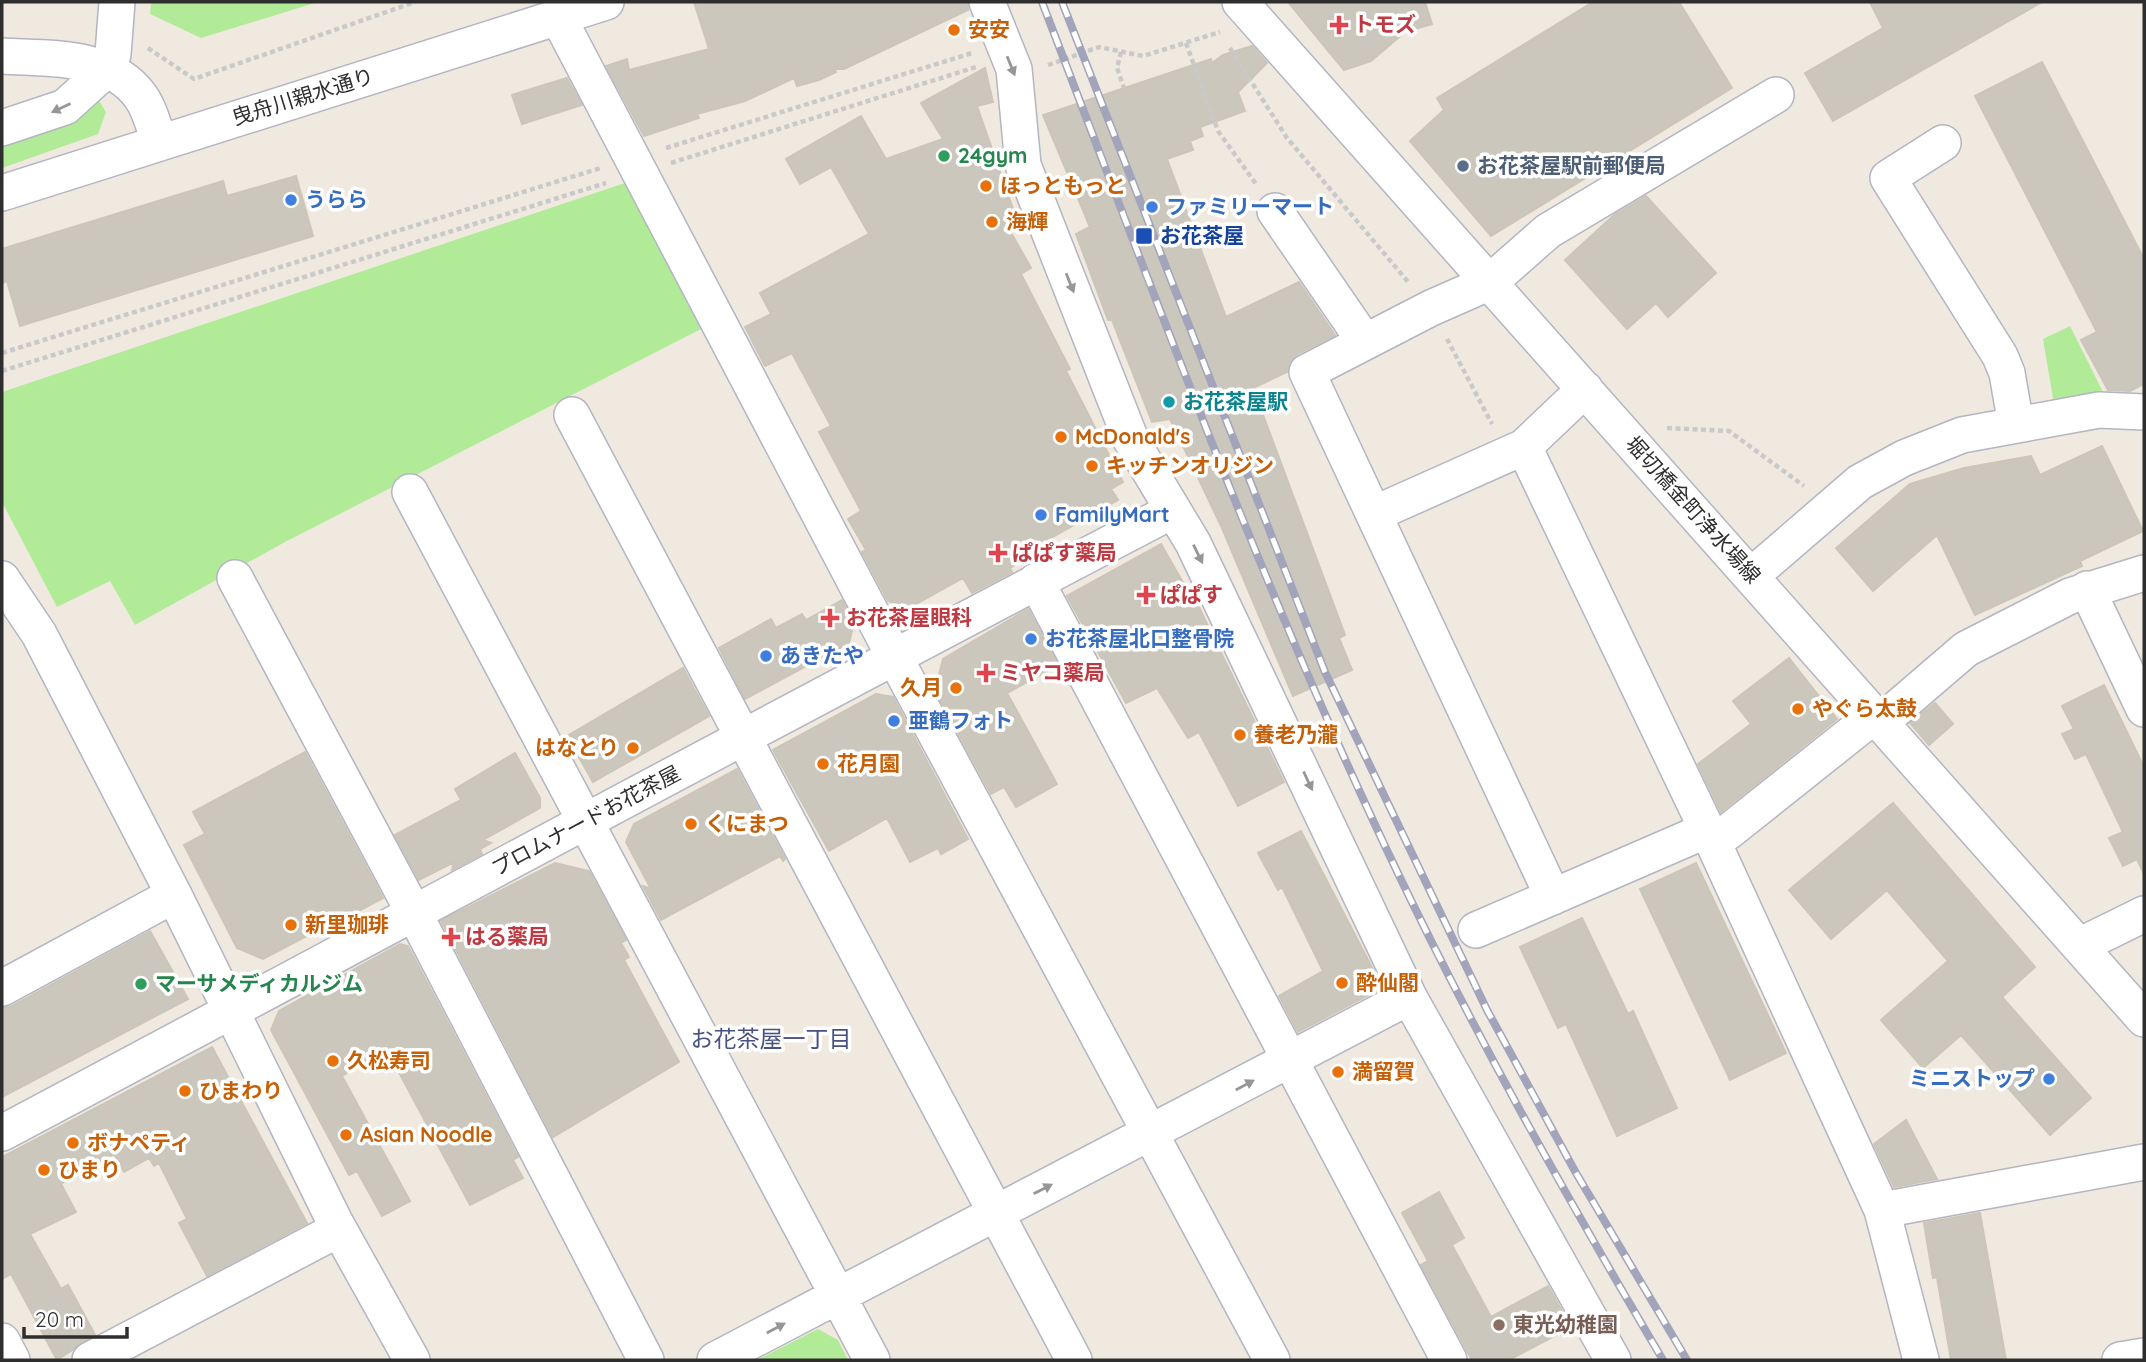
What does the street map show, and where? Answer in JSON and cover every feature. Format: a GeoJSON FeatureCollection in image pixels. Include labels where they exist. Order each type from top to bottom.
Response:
{"type":"FeatureCollection","features":[{"type":"Feature","properties":{"kind":"street"},"geometry":{"type":"LineString","coordinates":[[2,128],[65,107],[108,68],[113,54],[117,2]]}},
{"type":"Feature","properties":{"kind":"street","name":"曳舟川親水通り"},"geometry":{"type":"LineString","coordinates":[[2,193],[606,2]]}},
{"type":"Feature","properties":{"kind":"street"},"geometry":{"type":"LineString","coordinates":[[987,2],[1008,57],[1023,165],[1131,440],[1193,543],[1409,997],[1613,1360]]}},
{"type":"Feature","properties":{"kind":"street","name":"堀切橋金町浄水場線"},"geometry":{"type":"LineString","coordinates":[[1245,7],[2144,1019]]}},
{"type":"Feature","properties":{"kind":"street"},"geometry":{"type":"LineString","coordinates":[[558,17],[895,658],[1272,1360]]}},
{"type":"Feature","properties":{"kind":"street"},"geometry":{"type":"LineString","coordinates":[[2,56],[108,68],[129,82],[143,99],[159,142]]}},
{"type":"Feature","properties":{"kind":"street"},"geometry":{"type":"LineString","coordinates":[[1553,897],[1307,372],[1490,282],[1548,231],[1776,94]]}},
{"type":"Feature","properties":{"kind":"street"},"geometry":{"type":"LineString","coordinates":[[1943,143],[1888,178],[2000,356],[2007,373],[2016,425]]}},
{"type":"Feature","properties":{"kind":"street"},"geometry":{"type":"LineString","coordinates":[[1275,211],[1365,342]]}},
{"type":"Feature","properties":{"kind":"street"},"geometry":{"type":"LineString","coordinates":[[1374,514],[1516,452],[1585,389]]}},
{"type":"Feature","properties":{"kind":"street"},"geometry":{"type":"LineString","coordinates":[[1751,576],[1832,509],[1860,482],[1904,458],[1962,435],[2099,410],[2144,412]]}},
{"type":"Feature","properties":{"kind":"street"},"geometry":{"type":"LineString","coordinates":[[572,415],[1074,1360]]}},
{"type":"Feature","properties":{"kind":"street"},"geometry":{"type":"LineString","coordinates":[[1516,452],[1709,835],[1882,1210],[1921,1360]]}},
{"type":"Feature","properties":{"kind":"street"},"geometry":{"type":"LineString","coordinates":[[410,492],[584,824],[872,1360]]}},
{"type":"Feature","properties":{"kind":"street","name":"プロムナードお花茶屋"},"geometry":{"type":"LineString","coordinates":[[2,1133],[584,824],[744,735],[1172,511]]}},
{"type":"Feature","properties":{"kind":"street"},"geometry":{"type":"LineString","coordinates":[[1476,930],[1709,835],[1728,832],[1966,649],[2087,589],[2144,573]]}},
{"type":"Feature","properties":{"kind":"street"},"geometry":{"type":"LineString","coordinates":[[235,578],[414,913],[646,1360]]}},
{"type":"Feature","properties":{"kind":"street"},"geometry":{"type":"LineString","coordinates":[[2,579],[39,634],[174,895],[339,1229],[412,1360]]}},
{"type":"Feature","properties":{"kind":"street"},"geometry":{"type":"LineString","coordinates":[[1036,581],[1449,1360]]}},
{"type":"Feature","properties":{"kind":"street"},"geometry":{"type":"LineString","coordinates":[[2087,589],[2144,709]]}},
{"type":"Feature","properties":{"kind":"street"},"geometry":{"type":"LineString","coordinates":[[2,988],[174,895]]}},
{"type":"Feature","properties":{"kind":"street"},"geometry":{"type":"LineString","coordinates":[[2079,946],[2144,914]]}},
{"type":"Feature","properties":{"kind":"street"},"geometry":{"type":"LineString","coordinates":[[715,1360],[1151,1135],[1409,997]]}},
{"type":"Feature","properties":{"kind":"street"},"geometry":{"type":"LineString","coordinates":[[1882,1210],[2144,1162]]}},
{"type":"Feature","properties":{"kind":"street"},"geometry":{"type":"LineString","coordinates":[[90,1360],[339,1229]]}},
{"type":"Feature","properties":{"kind":"street"},"geometry":{"type":"LineString","coordinates":[[2,1341],[12,1360]]}},
{"type":"Feature","properties":{"kind":"street"},"geometry":{"type":"LineString","coordinates":[[2120,1360],[2144,1356]]}},
{"type":"Feature","properties":{"kind":"path"},"geometry":{"type":"LineString","coordinates":[[145,46],[194,79],[415,2]]}},
{"type":"Feature","properties":{"kind":"path"},"geometry":{"type":"LineString","coordinates":[[2,353],[1008,57],[1032,71],[1099,47],[1143,56],[1221,32],[1245,7]]}},
{"type":"Feature","properties":{"kind":"path"},"geometry":{"type":"LineString","coordinates":[[1221,32],[1286,138],[1431,309],[1516,452]]}},
{"type":"Feature","properties":{"kind":"path"},"geometry":{"type":"LineString","coordinates":[[1186,43],[1218,131],[1275,211]]}},
{"type":"Feature","properties":{"kind":"path"},"geometry":{"type":"LineString","coordinates":[[1121,52],[1117,68],[1124,88]]}},
{"type":"Feature","properties":{"kind":"path"},"geometry":{"type":"LineString","coordinates":[[2,371],[636,166],[1008,57]]}},
{"type":"Feature","properties":{"kind":"path"},"geometry":{"type":"LineString","coordinates":[[1630,439],[1652,429],[1729,431],[1783,468],[1832,509]]}},
{"type":"Feature","properties":{"kind":"green space"},"geometry":{"type":"Polygon","coordinates":[[[151,2],[318,2],[201,38],[150,14],[151,2]]]}},
{"type":"Feature","properties":{"kind":"green space"},"geometry":{"type":"Polygon","coordinates":[[[98,99],[106,112],[98,134],[2,168],[2,143],[80,118],[98,99]]]}},
{"type":"Feature","properties":{"kind":"green space"},"geometry":{"type":"Polygon","coordinates":[[[625,183],[701,329],[285,542],[135,625],[110,581],[57,607],[2,502],[2,392],[625,183]]]}},
{"type":"Feature","properties":{"kind":"green space"},"geometry":{"type":"Polygon","coordinates":[[[2070,326],[2105,396],[2054,404],[2043,339],[2070,326]]]}},
{"type":"Feature","properties":{"kind":"green space"},"geometry":{"type":"Polygon","coordinates":[[[818,1329],[838,1340],[848,1360],[757,1360],[818,1329]]]}},
{"type":"Feature","properties":{"kind":"building"},"geometry":{"type":"Polygon","coordinates":[[[694,2],[967,2],[968,10],[844,69],[834,69],[836,72],[819,80],[797,86],[794,78],[745,101],[697,114],[699,118],[644,136],[606,66],[627,59],[629,70],[709,49],[694,2]]]}},
{"type":"Feature","properties":{"kind":"building"},"geometry":{"type":"Polygon","coordinates":[[[1288,2],[1425,2],[1432,24],[1405,32],[1371,61],[1344,70],[1288,2]]]}},
{"type":"Feature","properties":{"kind":"building"},"geometry":{"type":"Polygon","coordinates":[[[1593,2],[1679,2],[1732,88],[1491,236],[1410,141],[1444,110],[1437,98],[1593,2]]]}},
{"type":"Feature","properties":{"kind":"building"},"geometry":{"type":"Polygon","coordinates":[[[1870,2],[2042,2],[1833,121],[1805,73],[1883,28],[1870,2]]]}},
{"type":"Feature","properties":{"kind":"building"},"geometry":{"type":"Polygon","coordinates":[[[1252,46],[1267,63],[1238,92],[1245,111],[1200,127],[1203,136],[1190,141],[1193,150],[1167,159],[1226,317],[1299,282],[1335,335],[1297,354],[1290,362],[1287,372],[1253,388],[1345,635],[1339,638],[1352,670],[1293,696],[1222,528],[1170,419],[1152,422],[1112,320],[1108,320],[1076,234],[1090,227],[1043,115],[1211,59],[1212,63],[1223,55],[1252,46]]]}},
{"type":"Feature","properties":{"kind":"building"},"geometry":{"type":"Polygon","coordinates":[[[2042,62],[2144,259],[2144,384],[2130,391],[2108,390],[2081,340],[2097,332],[1975,96],[2042,62]]]}},
{"type":"Feature","properties":{"kind":"building"},"geometry":{"type":"Polygon","coordinates":[[[985,68],[993,102],[977,106],[1019,226],[1009,229],[1031,268],[1021,274],[1070,369],[1066,371],[1123,482],[1111,489],[1118,500],[1021,555],[1023,560],[1010,568],[1012,572],[972,593],[963,578],[909,608],[888,601],[862,552],[866,550],[848,519],[861,511],[819,432],[831,426],[792,353],[765,366],[745,327],[771,314],[760,293],[869,234],[831,167],[800,184],[786,159],[861,116],[886,159],[943,139],[921,103],[985,68]]]}},
{"type":"Feature","properties":{"kind":"building"},"geometry":{"type":"Polygon","coordinates":[[[567,78],[582,105],[522,124],[512,95],[567,78]]]}},
{"type":"Feature","properties":{"kind":"building"},"geometry":{"type":"Polygon","coordinates":[[[296,176],[313,236],[20,326],[7,281],[2,283],[2,249],[223,181],[227,196],[296,176]]]}},
{"type":"Feature","properties":{"kind":"building"},"geometry":{"type":"Polygon","coordinates":[[[1646,196],[1716,273],[1668,317],[1656,303],[1627,329],[1565,260],[1614,215],[1646,196]]]}},
{"type":"Feature","properties":{"kind":"building"},"geometry":{"type":"Polygon","coordinates":[[[2102,446],[2143,531],[2080,561],[2082,566],[1975,615],[1937,535],[1873,591],[1836,548],[1910,484],[1964,468],[2031,456],[2040,475],[2102,446]]]}},
{"type":"Feature","properties":{"kind":"building"},"geometry":{"type":"Polygon","coordinates":[[[1161,544],[1193,600],[1195,599],[1284,782],[1238,806],[1199,732],[1188,738],[1157,688],[1126,703],[1067,596],[1161,544]]]}},
{"type":"Feature","properties":{"kind":"building"},"geometry":{"type":"Polygon","coordinates":[[[842,600],[854,623],[849,643],[745,699],[719,648],[771,619],[776,628],[802,614],[806,620],[842,600]]]}},
{"type":"Feature","properties":{"kind":"building"},"geometry":{"type":"Polygon","coordinates":[[[1028,609],[1058,665],[1007,693],[1057,784],[1016,807],[1004,787],[991,794],[935,690],[943,659],[1028,609]]]}},
{"type":"Feature","properties":{"kind":"building"},"geometry":{"type":"Polygon","coordinates":[[[1789,658],[1837,719],[1721,812],[1698,764],[1751,724],[1733,701],[1789,658]]]}},
{"type":"Feature","properties":{"kind":"building"},"geometry":{"type":"Polygon","coordinates":[[[683,668],[709,716],[593,782],[567,736],[683,668]]]}},
{"type":"Feature","properties":{"kind":"building"},"geometry":{"type":"Polygon","coordinates":[[[2104,685],[2144,767],[2144,874],[2137,859],[2123,866],[2109,838],[2123,832],[2086,754],[2075,759],[2062,734],[2074,729],[2062,706],[2104,685]]]}},
{"type":"Feature","properties":{"kind":"building"},"geometry":{"type":"Polygon","coordinates":[[[876,694],[893,697],[968,839],[941,854],[938,848],[910,862],[887,818],[829,851],[773,750],[876,694]]]}},
{"type":"Feature","properties":{"kind":"building"},"geometry":{"type":"Polygon","coordinates":[[[1935,703],[1953,724],[1929,745],[1910,723],[1935,703]]]}},
{"type":"Feature","properties":{"kind":"building"},"geometry":{"type":"Polygon","coordinates":[[[305,752],[383,898],[332,925],[343,928],[328,936],[324,927],[263,959],[237,948],[184,845],[205,834],[193,812],[305,752]]]}},
{"type":"Feature","properties":{"kind":"building"},"geometry":{"type":"Polygon","coordinates":[[[515,753],[540,798],[540,808],[483,840],[491,843],[480,849],[482,854],[452,870],[454,862],[419,880],[395,835],[461,800],[455,789],[515,753]]]}},
{"type":"Feature","properties":{"kind":"building"},"geometry":{"type":"Polygon","coordinates":[[[737,769],[785,859],[783,861],[780,856],[661,920],[643,886],[651,889],[626,842],[634,824],[737,769]]]}},
{"type":"Feature","properties":{"kind":"building"},"geometry":{"type":"Polygon","coordinates":[[[1893,803],[2035,967],[2002,997],[2091,1098],[2050,1135],[1961,1035],[1923,1068],[1881,1020],[1948,961],[1887,890],[1831,939],[1789,890],[1893,803]]]}},
{"type":"Feature","properties":{"kind":"building"},"geometry":{"type":"Polygon","coordinates":[[[1301,831],[1377,977],[1372,993],[1298,1032],[1279,996],[1323,971],[1282,887],[1278,890],[1258,853],[1301,831]]]}},
{"type":"Feature","properties":{"kind":"building"},"geometry":{"type":"Polygon","coordinates":[[[555,863],[589,871],[626,940],[621,943],[629,957],[624,960],[679,1062],[553,1137],[441,921],[555,863]]]}},
{"type":"Feature","properties":{"kind":"building"},"geometry":{"type":"Polygon","coordinates":[[[1696,863],[1786,1053],[1730,1080],[1640,889],[1696,863]]]}},
{"type":"Feature","properties":{"kind":"building"},"geometry":{"type":"Polygon","coordinates":[[[1582,918],[1628,1014],[1633,1011],[1677,1108],[1617,1136],[1566,1024],[1558,1028],[1520,947],[1582,918]]]}},
{"type":"Feature","properties":{"kind":"building"},"geometry":{"type":"Polygon","coordinates":[[[150,931],[188,999],[2,1097],[2,1008],[12,1006],[150,931]]]}},
{"type":"Feature","properties":{"kind":"building"},"geometry":{"type":"Polygon","coordinates":[[[400,944],[408,946],[518,1157],[513,1160],[523,1178],[470,1205],[387,1050],[342,1076],[410,1201],[382,1216],[357,1171],[349,1175],[271,1030],[279,1011],[400,944]]]}},
{"type":"Feature","properties":{"kind":"building"},"geometry":{"type":"Polygon","coordinates":[[[212,1047],[307,1223],[207,1276],[179,1223],[187,1219],[159,1163],[154,1166],[149,1158],[124,1172],[114,1154],[61,1184],[76,1212],[30,1234],[61,1289],[68,1285],[95,1335],[57,1360],[11,1274],[2,1279],[2,1157],[212,1047]]]}},
{"type":"Feature","properties":{"kind":"building"},"geometry":{"type":"Polygon","coordinates":[[[1906,1120],[1937,1179],[1894,1187],[1874,1144],[1906,1120]]]}},
{"type":"Feature","properties":{"kind":"building"},"geometry":{"type":"Polygon","coordinates":[[[1439,1192],[1464,1238],[1452,1245],[1491,1317],[1548,1286],[1571,1327],[1509,1360],[1472,1360],[1421,1265],[1428,1261],[1402,1213],[1439,1192]]]}},
{"type":"Feature","properties":{"kind":"building"},"geometry":{"type":"Polygon","coordinates":[[[1980,1213],[2006,1360],[1951,1360],[1937,1277],[1933,1278],[1924,1223],[1980,1213]]]}},
{"type":"Feature","properties":{"kind":"railway"},"geometry":{"type":"LineString","coordinates":[[1042,2],[1209,436],[1345,759],[1394,865],[1489,1054],[1663,1360]]}},
{"type":"Feature","properties":{"kind":"railway"},"geometry":{"type":"LineString","coordinates":[[1062,2],[1325,672],[1487,1010],[1576,1173],[1687,1360]]}},
{"type":"Feature","properties":{"kind":"place","name":"トモズ"},"geometry":{"type":"Point","coordinates":[1339,25]}},
{"type":"Feature","properties":{"kind":"place","name":"安安"},"geometry":{"type":"Point","coordinates":[954,30]}},
{"type":"Feature","properties":{"kind":"place","name":"24gym"},"geometry":{"type":"Point","coordinates":[944,156]}},
{"type":"Feature","properties":{"kind":"place","name":"お花茶屋駅前郵便局"},"geometry":{"type":"Point","coordinates":[1463,166]}},
{"type":"Feature","properties":{"kind":"place","name":"ほっともっと"},"geometry":{"type":"Point","coordinates":[986,186]}},
{"type":"Feature","properties":{"kind":"place","name":"うらら"},"geometry":{"type":"Point","coordinates":[291,200]}},
{"type":"Feature","properties":{"kind":"place","name":"ファミリーマート"},"geometry":{"type":"Point","coordinates":[1152,207]}},
{"type":"Feature","properties":{"kind":"place","name":"海輝"},"geometry":{"type":"Point","coordinates":[992,222]}},
{"type":"Feature","properties":{"kind":"place","name":"お花茶屋"},"geometry":{"type":"Point","coordinates":[1144,236]}},
{"type":"Feature","properties":{"kind":"place","name":"お花茶屋駅"},"geometry":{"type":"Point","coordinates":[1169,402]}},
{"type":"Feature","properties":{"kind":"place","name":"McDonald's"},"geometry":{"type":"Point","coordinates":[1061,437]}},
{"type":"Feature","properties":{"kind":"place","name":"キッチンオリジン"},"geometry":{"type":"Point","coordinates":[1092,466]}},
{"type":"Feature","properties":{"kind":"place","name":"FamilyMart"},"geometry":{"type":"Point","coordinates":[1041,515]}},
{"type":"Feature","properties":{"kind":"place","name":"ぱぱす薬局"},"geometry":{"type":"Point","coordinates":[998,553]}},
{"type":"Feature","properties":{"kind":"place","name":"ぱぱす"},"geometry":{"type":"Point","coordinates":[1146,595]}},
{"type":"Feature","properties":{"kind":"place","name":"お花茶屋眼科"},"geometry":{"type":"Point","coordinates":[830,618]}},
{"type":"Feature","properties":{"kind":"place","name":"お花茶屋北口整骨院"},"geometry":{"type":"Point","coordinates":[1031,639]}},
{"type":"Feature","properties":{"kind":"place","name":"あきたや"},"geometry":{"type":"Point","coordinates":[766,656]}},
{"type":"Feature","properties":{"kind":"place","name":"ミヤコ薬局"},"geometry":{"type":"Point","coordinates":[986,673]}},
{"type":"Feature","properties":{"kind":"place","name":"久月"},"geometry":{"type":"Point","coordinates":[956,688]}},
{"type":"Feature","properties":{"kind":"place","name":"やぐら太鼓"},"geometry":{"type":"Point","coordinates":[1798,709]}},
{"type":"Feature","properties":{"kind":"place","name":"亜鶴フォト"},"geometry":{"type":"Point","coordinates":[894,721]}},
{"type":"Feature","properties":{"kind":"place","name":"養老乃瀧"},"geometry":{"type":"Point","coordinates":[1240,735]}},
{"type":"Feature","properties":{"kind":"place","name":"はなとり"},"geometry":{"type":"Point","coordinates":[633,748]}},
{"type":"Feature","properties":{"kind":"place","name":"花月園"},"geometry":{"type":"Point","coordinates":[823,764]}},
{"type":"Feature","properties":{"kind":"place","name":"くにまつ"},"geometry":{"type":"Point","coordinates":[691,824]}},
{"type":"Feature","properties":{"kind":"place","name":"新里珈琲"},"geometry":{"type":"Point","coordinates":[291,925]}},
{"type":"Feature","properties":{"kind":"place","name":"はる薬局"},"geometry":{"type":"Point","coordinates":[451,937]}},
{"type":"Feature","properties":{"kind":"place","name":"酔仙閣"},"geometry":{"type":"Point","coordinates":[1342,983]}},
{"type":"Feature","properties":{"kind":"place","name":"マーサメディカルジム"},"geometry":{"type":"Point","coordinates":[141,984]}},
{"type":"Feature","properties":{"kind":"place","name":"久松寿司"},"geometry":{"type":"Point","coordinates":[333,1061]}},
{"type":"Feature","properties":{"kind":"place","name":"満留賀"},"geometry":{"type":"Point","coordinates":[1338,1072]}},
{"type":"Feature","properties":{"kind":"place","name":"ミニストップ"},"geometry":{"type":"Point","coordinates":[2049,1079]}},
{"type":"Feature","properties":{"kind":"place","name":"ひまわり"},"geometry":{"type":"Point","coordinates":[185,1091]}},
{"type":"Feature","properties":{"kind":"place","name":"Asian Noodle"},"geometry":{"type":"Point","coordinates":[346,1135]}},
{"type":"Feature","properties":{"kind":"place","name":"ボナペティ"},"geometry":{"type":"Point","coordinates":[73,1143]}},
{"type":"Feature","properties":{"kind":"place","name":"ひまり"},"geometry":{"type":"Point","coordinates":[44,1170]}},
{"type":"Feature","properties":{"kind":"place","name":"東光幼稚園"},"geometry":{"type":"Point","coordinates":[1499,1325]}},
{"type":"Feature","properties":{"kind":"district","name":"お花茶屋一丁目"},"geometry":{"type":"Point","coordinates":[771,1039]}}]}
